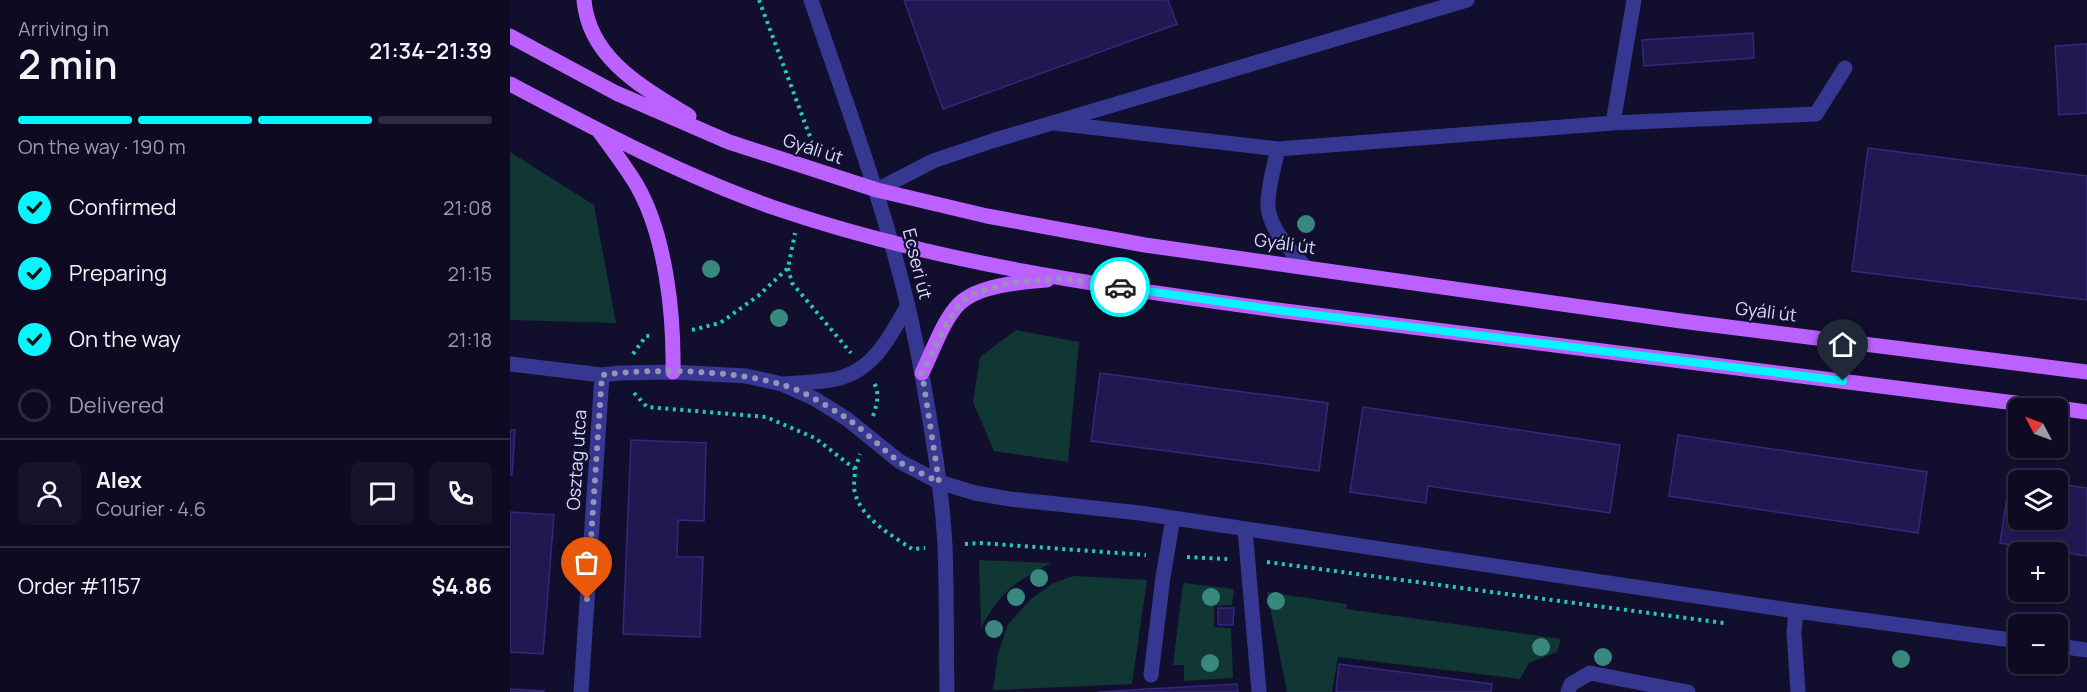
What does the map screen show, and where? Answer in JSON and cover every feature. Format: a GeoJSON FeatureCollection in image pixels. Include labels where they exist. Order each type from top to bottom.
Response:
{"type":"FeatureCollection","features":[{"type":"Feature","properties":{"kind":"main road"},"geometry":{"type":"LineString","coordinates":[[584,0],[592,33],[606,56],[638,84],[729,142]]}},
{"type":"Feature","properties":{"kind":"main road","name":"Gyáli út"},"geometry":{"type":"LineString","coordinates":[[510,36],[616,93],[729,142],[877,190],[987,216],[1100,236],[1681,321],[2087,372]]}},
{"type":"Feature","properties":{"kind":"main road"},"geometry":{"type":"LineString","coordinates":[[510,84],[651,156],[746,196],[798,215],[892,242],[1064,278],[1155,293],[2008,402]]}},
{"type":"Feature","properties":{"kind":"main road"},"geometry":{"type":"LineString","coordinates":[[598,129],[636,184],[647,207],[659,246],[673,326],[673,372]]}},
{"type":"Feature","properties":{"kind":"main road"},"geometry":{"type":"LineString","coordinates":[[922,373],[949,319],[959,304],[973,294],[1011,283],[1064,278]]}},
{"type":"Feature","properties":{"kind":"main road"},"geometry":{"type":"LineString","coordinates":[[2068,409],[2087,412]]}},
{"type":"Feature","properties":{"kind":"street","name":"Ecseri út"},"geometry":{"type":"LineString","coordinates":[[811,0],[877,190],[908,305],[922,373],[939,482],[945,545],[947,692]]}},
{"type":"Feature","properties":{"kind":"street"},"geometry":{"type":"LineString","coordinates":[[877,190],[933,161],[995,140],[1467,0]]}},
{"type":"Feature","properties":{"kind":"street"},"geometry":{"type":"LineString","coordinates":[[1613,123],[1634,0]]}},
{"type":"Feature","properties":{"kind":"street"},"geometry":{"type":"LineString","coordinates":[[1054,123],[1278,149],[1613,123],[1816,114],[1845,68]]}},
{"type":"Feature","properties":{"kind":"street"},"geometry":{"type":"LineString","coordinates":[[1278,149],[1268,203],[1272,220],[1281,237],[1305,267]]}},
{"type":"Feature","properties":{"kind":"street"},"geometry":{"type":"LineString","coordinates":[[782,384],[840,378],[863,367],[873,359],[886,342],[908,305]]}},
{"type":"Feature","properties":{"kind":"street"},"geometry":{"type":"LineString","coordinates":[[510,364],[602,375],[673,372],[746,376],[782,384],[815,399],[847,418],[899,461],[939,482],[975,493],[1173,518],[1796,611],[2008,640]]}},
{"type":"Feature","properties":{"kind":"street","name":"Osztag utca"},"geometry":{"type":"LineString","coordinates":[[581,692],[602,375]]}},
{"type":"Feature","properties":{"kind":"street"},"geometry":{"type":"LineString","coordinates":[[1150,675],[1173,518]]}},
{"type":"Feature","properties":{"kind":"street"},"geometry":{"type":"LineString","coordinates":[[1245,529],[1259,692]]}},
{"type":"Feature","properties":{"kind":"street"},"geometry":{"type":"LineString","coordinates":[[1796,611],[1794,633],[1798,692]]}},
{"type":"Feature","properties":{"kind":"street"},"geometry":{"type":"LineString","coordinates":[[2068,647],[2087,650]]}},
{"type":"Feature","properties":{"kind":"street"},"geometry":{"type":"LineString","coordinates":[[1568,692],[1571,684],[1590,673],[1688,692]]}},
{"type":"Feature","properties":{"kind":"path"},"geometry":{"type":"LineString","coordinates":[[619,373],[647,407],[766,417],[815,438],[855,469],[854,489],[861,505],[876,525],[912,549],[980,543],[1248,560],[1735,625]]}},
{"type":"Feature","properties":{"kind":"green space"},"geometry":{"type":"Polygon","coordinates":[[[510,152],[594,205],[616,323],[510,320],[510,152]]]}},
{"type":"Feature","properties":{"kind":"green space"},"geometry":{"type":"Polygon","coordinates":[[[1016,330],[1079,342],[1068,462],[994,451],[973,402],[980,357],[1016,330]]]}},
{"type":"Feature","properties":{"kind":"green space"},"geometry":{"type":"Polygon","coordinates":[[[979,560],[1051,563],[1027,576],[1010,589],[996,604],[981,627],[979,560]]]}},
{"type":"Feature","properties":{"kind":"green space"},"geometry":{"type":"Polygon","coordinates":[[[1073,576],[1147,580],[1132,684],[993,690],[998,654],[1008,624],[1031,599],[1053,583],[1073,576]]]}},
{"type":"Feature","properties":{"kind":"green space"},"geometry":{"type":"Polygon","coordinates":[[[1183,583],[1234,589],[1232,605],[1214,606],[1214,627],[1231,628],[1233,678],[1184,681],[1184,665],[1173,665],[1183,583]]]}},
{"type":"Feature","properties":{"kind":"green space"},"geometry":{"type":"Polygon","coordinates":[[[1267,592],[1347,604],[1346,609],[1561,639],[1557,652],[1529,663],[1520,679],[1338,657],[1332,692],[1287,692],[1267,592]]]}},
{"type":"Feature","properties":{"kind":"building"},"geometry":{"type":"Polygon","coordinates":[[[904,0],[1168,0],[1177,24],[943,109],[904,0]]]}},
{"type":"Feature","properties":{"kind":"building"},"geometry":{"type":"Polygon","coordinates":[[[1753,33],[1754,58],[1644,66],[1642,40],[1753,33]]]}},
{"type":"Feature","properties":{"kind":"building"},"geometry":{"type":"Polygon","coordinates":[[[2087,44],[2087,113],[2059,115],[2055,46],[2087,44]]]}},
{"type":"Feature","properties":{"kind":"building"},"geometry":{"type":"Polygon","coordinates":[[[1868,148],[2087,176],[2087,300],[1852,271],[1868,148]]]}},
{"type":"Feature","properties":{"kind":"building"},"geometry":{"type":"Polygon","coordinates":[[[1100,373],[1328,403],[1319,471],[1091,441],[1100,373]]]}},
{"type":"Feature","properties":{"kind":"building"},"geometry":{"type":"Polygon","coordinates":[[[1363,407],[1620,445],[1610,513],[1428,486],[1426,503],[1350,492],[1363,407]]]}},
{"type":"Feature","properties":{"kind":"building"},"geometry":{"type":"Polygon","coordinates":[[[510,430],[515,430],[512,475],[510,475],[510,430]]]}},
{"type":"Feature","properties":{"kind":"building"},"geometry":{"type":"Polygon","coordinates":[[[1678,435],[1927,472],[1918,533],[1669,496],[1678,435]]]}},
{"type":"Feature","properties":{"kind":"building"},"geometry":{"type":"Polygon","coordinates":[[[631,440],[706,443],[704,521],[678,520],[677,557],[703,557],[700,637],[623,634],[631,440]]]}},
{"type":"Feature","properties":{"kind":"building"},"geometry":{"type":"Polygon","coordinates":[[[2068,485],[2087,488],[2087,556],[2068,553],[2068,542],[2000,543],[2008,490],[2008,530],[2068,530],[2068,485]]]}},
{"type":"Feature","properties":{"kind":"building"},"geometry":{"type":"Polygon","coordinates":[[[510,512],[554,515],[543,654],[510,652],[510,512]]]}},
{"type":"Feature","properties":{"kind":"building"},"geometry":{"type":"Polygon","coordinates":[[[1218,608],[1234,608],[1233,625],[1218,625],[1218,608]]]}},
{"type":"Feature","properties":{"kind":"building"},"geometry":{"type":"Polygon","coordinates":[[[1339,664],[1492,684],[1491,692],[1336,692],[1339,664]]]}},
{"type":"Feature","properties":{"kind":"building"},"geometry":{"type":"Polygon","coordinates":[[[1237,684],[1238,692],[1098,692],[1148,689],[1237,684]]]}},
{"type":"Feature","properties":{"kind":"building"},"geometry":{"type":"Polygon","coordinates":[[[510,689],[544,691],[544,692],[510,692],[510,689]]]}},
{"type":"Feature","properties":{"kind":"way so far"},"geometry":{"type":"LineString","coordinates":[[587,599],[602,375],[673,372],[746,376],[782,384],[815,399],[847,418],[899,461],[939,482],[922,373],[959,304],[973,294],[1011,283],[1064,278],[1120,287]]}},
{"type":"Feature","properties":{"kind":"route"},"geometry":{"type":"LineString","coordinates":[[1120,287],[1277,310],[1843,381]]}}]}
